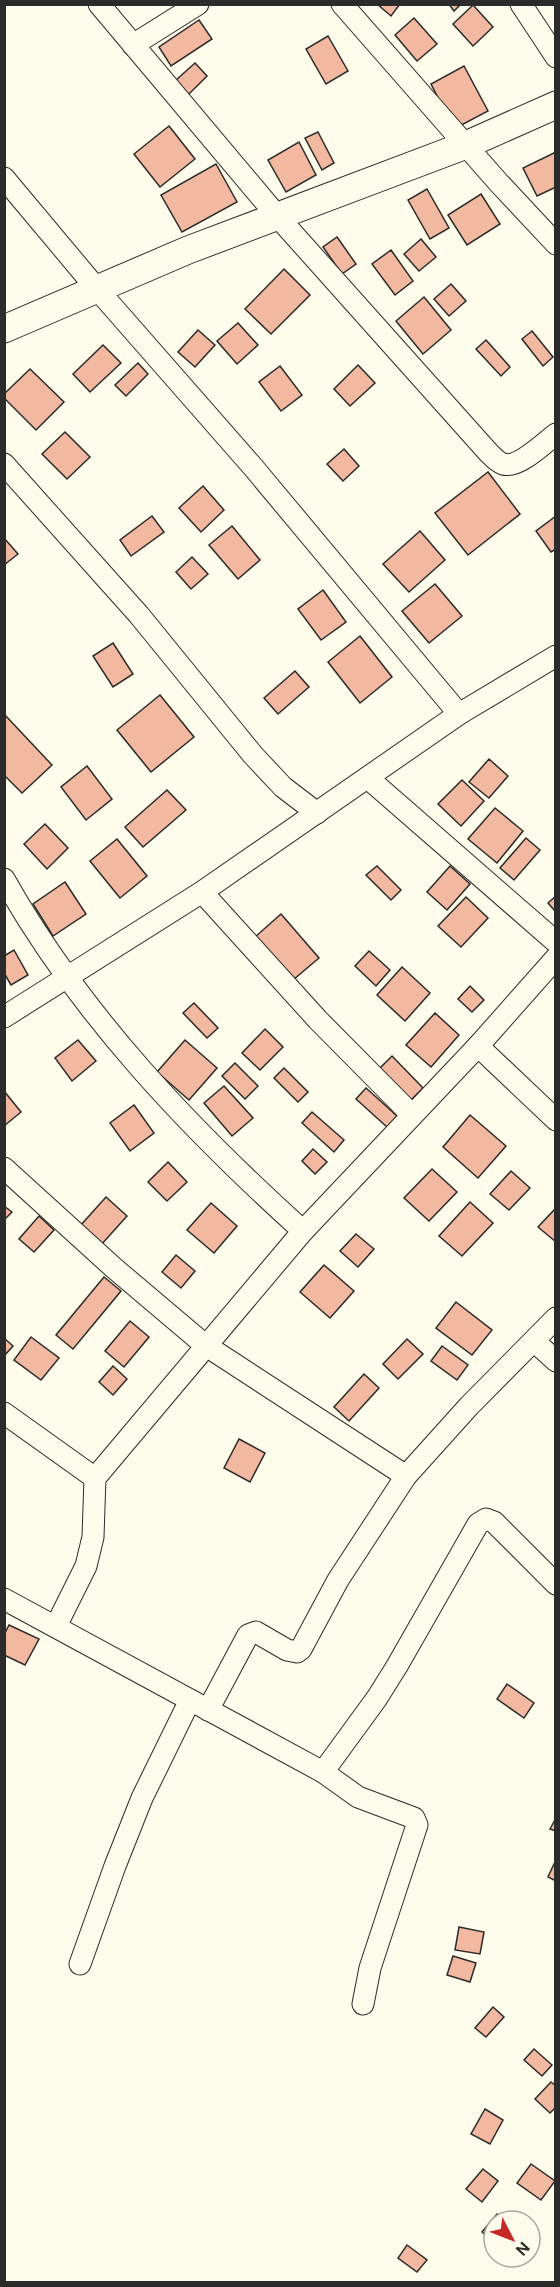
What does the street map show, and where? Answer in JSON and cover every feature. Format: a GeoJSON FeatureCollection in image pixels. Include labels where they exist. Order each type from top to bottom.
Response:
{"type":"FeatureCollection","features":[{"type":"Feature","properties":{"kind":"street"},"geometry":{"type":"LineString","coordinates":[[99,4],[278,218],[496,459],[504,464],[512,465],[520,462],[555,434]]}},
{"type":"Feature","properties":{"kind":"street"},"geometry":{"type":"LineString","coordinates":[[133,45],[198,4]]}},
{"type":"Feature","properties":{"kind":"street"},"geometry":{"type":"LineString","coordinates":[[342,4],[555,244]]}},
{"type":"Feature","properties":{"kind":"street"},"geometry":{"type":"LineString","coordinates":[[521,4],[555,57]]}},
{"type":"Feature","properties":{"kind":"street"},"geometry":{"type":"LineString","coordinates":[[4,328],[188,250],[278,218],[466,145],[555,105]]}},
{"type":"Feature","properties":{"kind":"street"},"geometry":{"type":"LineString","coordinates":[[4,178],[97,289],[253,467],[459,714]]}},
{"type":"Feature","properties":{"kind":"street"},"geometry":{"type":"LineString","coordinates":[[4,464],[139,615],[253,755],[283,787],[317,813]]}},
{"type":"Feature","properties":{"kind":"street"},"geometry":{"type":"LineString","coordinates":[[4,1017],[202,892],[369,779],[459,714],[555,656]]}},
{"type":"Feature","properties":{"kind":"street"},"geometry":{"type":"LineString","coordinates":[[369,779],[555,942]]}},
{"type":"Feature","properties":{"kind":"street"},"geometry":{"type":"LineString","coordinates":[[4,879],[68,976],[126,1051],[249,1182],[303,1231]]}},
{"type":"Feature","properties":{"kind":"street"},"geometry":{"type":"LineString","coordinates":[[202,892],[318,1020],[412,1115]]}},
{"type":"Feature","properties":{"kind":"street"},"geometry":{"type":"LineString","coordinates":[[56,1626],[86,1566],[93,1537],[95,1478],[303,1231],[478,1046],[555,958]]}},
{"type":"Feature","properties":{"kind":"street"},"geometry":{"type":"LineString","coordinates":[[478,1046],[555,1120]]}},
{"type":"Feature","properties":{"kind":"street"},"geometry":{"type":"LineString","coordinates":[[4,1168],[114,1268],[205,1345],[406,1476]]}},
{"type":"Feature","properties":{"kind":"street"},"geometry":{"type":"LineString","coordinates":[[80,1964],[142,1798],[199,1706],[248,1635],[256,1632],[287,1650],[297,1652],[301,1649],[338,1580],[406,1476],[469,1406],[555,1318]]}},
{"type":"Feature","properties":{"kind":"street"},"geometry":{"type":"LineString","coordinates":[[534,1341],[555,1361]]}},
{"type":"Feature","properties":{"kind":"street"},"geometry":{"type":"LineString","coordinates":[[4,1413],[95,1478]]}},
{"type":"Feature","properties":{"kind":"street"},"geometry":{"type":"LineString","coordinates":[[323,1772],[392,1674],[478,1524],[486,1519],[494,1522],[555,1584]]}},
{"type":"Feature","properties":{"kind":"street"},"geometry":{"type":"LineString","coordinates":[[4,1599],[323,1772],[358,1797],[414,1818],[417,1825],[370,1968],[363,2004]]}},
{"type":"Feature","properties":{"kind":"building"},"geometry":{"type":"Polygon","coordinates":[[[377,4],[400,4],[391,16],[377,4]]]}},
{"type":"Feature","properties":{"kind":"building"},"geometry":{"type":"Polygon","coordinates":[[[449,4],[461,4],[454,11],[449,4]]]}},
{"type":"Feature","properties":{"kind":"building"},"geometry":{"type":"Polygon","coordinates":[[[473,5],[493,27],[473,46],[453,24],[473,5]]]}},
{"type":"Feature","properties":{"kind":"building"},"geometry":{"type":"Polygon","coordinates":[[[414,18],[437,44],[417,61],[395,35],[414,18]]]}},
{"type":"Feature","properties":{"kind":"building"},"geometry":{"type":"Polygon","coordinates":[[[199,20],[212,39],[171,66],[159,47],[199,20]]]}},
{"type":"Feature","properties":{"kind":"building"},"geometry":{"type":"Polygon","coordinates":[[[328,36],[348,71],[326,84],[306,49],[328,36]]]}},
{"type":"Feature","properties":{"kind":"building"},"geometry":{"type":"Polygon","coordinates":[[[195,63],[207,76],[188,95],[175,81],[195,63]]]}},
{"type":"Feature","properties":{"kind":"building"},"geometry":{"type":"Polygon","coordinates":[[[464,66],[488,111],[454,129],[431,84],[464,66]]]}},
{"type":"Feature","properties":{"kind":"building"},"geometry":{"type":"Polygon","coordinates":[[[169,126],[195,159],[160,187],[134,154],[169,126]]]}},
{"type":"Feature","properties":{"kind":"building"},"geometry":{"type":"Polygon","coordinates":[[[318,132],[334,163],[322,170],[305,138],[318,132]]]}},
{"type":"Feature","properties":{"kind":"building"},"geometry":{"type":"Polygon","coordinates":[[[299,142],[316,175],[286,192],[268,160],[299,142]]]}},
{"type":"Feature","properties":{"kind":"building"},"geometry":{"type":"Polygon","coordinates":[[[556,152],[556,187],[537,196],[523,168],[556,152]]]}},
{"type":"Feature","properties":{"kind":"building"},"geometry":{"type":"Polygon","coordinates":[[[216,164],[237,202],[182,232],[161,195],[216,164]]]}},
{"type":"Feature","properties":{"kind":"building"},"geometry":{"type":"Polygon","coordinates":[[[427,189],[449,228],[430,239],[408,200],[427,189]]]}},
{"type":"Feature","properties":{"kind":"building"},"geometry":{"type":"Polygon","coordinates":[[[481,194],[500,224],[467,245],[448,215],[481,194]]]}},
{"type":"Feature","properties":{"kind":"building"},"geometry":{"type":"Polygon","coordinates":[[[337,237],[356,264],[342,274],[323,247],[337,237]]]}},
{"type":"Feature","properties":{"kind":"building"},"geometry":{"type":"Polygon","coordinates":[[[421,239],[436,257],[419,271],[404,254],[421,239]]]}},
{"type":"Feature","properties":{"kind":"building"},"geometry":{"type":"Polygon","coordinates":[[[391,250],[413,281],[395,295],[372,264],[391,250]]]}},
{"type":"Feature","properties":{"kind":"building"},"geometry":{"type":"Polygon","coordinates":[[[284,269],[310,295],[271,334],[245,309],[284,269]]]}},
{"type":"Feature","properties":{"kind":"building"},"geometry":{"type":"Polygon","coordinates":[[[451,284],[466,301],[449,316],[434,299],[451,284]]]}},
{"type":"Feature","properties":{"kind":"building"},"geometry":{"type":"Polygon","coordinates":[[[424,297],[451,330],[423,354],[396,321],[424,297]]]}},
{"type":"Feature","properties":{"kind":"building"},"geometry":{"type":"Polygon","coordinates":[[[238,323],[258,345],[237,364],[217,341],[238,323]]]}},
{"type":"Feature","properties":{"kind":"building"},"geometry":{"type":"Polygon","coordinates":[[[198,330],[215,345],[195,367],[178,352],[198,330]]]}},
{"type":"Feature","properties":{"kind":"building"},"geometry":{"type":"Polygon","coordinates":[[[532,331],[553,357],[543,366],[522,339],[532,331]]]}},
{"type":"Feature","properties":{"kind":"building"},"geometry":{"type":"Polygon","coordinates":[[[486,340],[510,367],[501,376],[476,349],[486,340]]]}},
{"type":"Feature","properties":{"kind":"building"},"geometry":{"type":"Polygon","coordinates":[[[103,345],[121,363],[90,392],[73,374],[103,345]]]}},
{"type":"Feature","properties":{"kind":"building"},"geometry":{"type":"Polygon","coordinates":[[[138,363],[148,374],[126,396],[115,385],[138,363]]]}},
{"type":"Feature","properties":{"kind":"building"},"geometry":{"type":"Polygon","coordinates":[[[358,365],[375,383],[350,406],[334,389],[358,365]]]}},
{"type":"Feature","properties":{"kind":"building"},"geometry":{"type":"Polygon","coordinates":[[[280,366],[302,395],[281,411],[259,382],[280,366]]]}},
{"type":"Feature","properties":{"kind":"building"},"geometry":{"type":"Polygon","coordinates":[[[30,369],[64,402],[36,430],[4,398],[4,394],[30,369]]]}},
{"type":"Feature","properties":{"kind":"building"},"geometry":{"type":"Polygon","coordinates":[[[65,432],[90,457],[67,479],[42,454],[65,432]]]}},
{"type":"Feature","properties":{"kind":"building"},"geometry":{"type":"Polygon","coordinates":[[[344,449],[359,466],[343,481],[327,464],[344,449]]]}},
{"type":"Feature","properties":{"kind":"building"},"geometry":{"type":"Polygon","coordinates":[[[488,472],[520,514],[468,555],[435,513],[488,472]]]}},
{"type":"Feature","properties":{"kind":"building"},"geometry":{"type":"Polygon","coordinates":[[[203,486],[224,510],[201,532],[179,508],[203,486]]]}},
{"type":"Feature","properties":{"kind":"building"},"geometry":{"type":"Polygon","coordinates":[[[152,516],[164,532],[131,556],[120,540],[152,516]]]}},
{"type":"Feature","properties":{"kind":"building"},"geometry":{"type":"Polygon","coordinates":[[[556,516],[556,549],[551,552],[536,531],[556,516]]]}},
{"type":"Feature","properties":{"kind":"building"},"geometry":{"type":"Polygon","coordinates":[[[232,526],[260,560],[238,579],[209,545],[232,526]]]}},
{"type":"Feature","properties":{"kind":"building"},"geometry":{"type":"Polygon","coordinates":[[[420,531],[445,560],[409,592],[383,564],[420,531]]]}},
{"type":"Feature","properties":{"kind":"building"},"geometry":{"type":"Polygon","coordinates":[[[4,538],[18,554],[4,565],[4,538]]]}},
{"type":"Feature","properties":{"kind":"building"},"geometry":{"type":"Polygon","coordinates":[[[192,557],[208,574],[191,589],[176,572],[192,557]]]}},
{"type":"Feature","properties":{"kind":"building"},"geometry":{"type":"Polygon","coordinates":[[[435,584],[462,616],[429,643],[402,611],[435,584]]]}},
{"type":"Feature","properties":{"kind":"building"},"geometry":{"type":"Polygon","coordinates":[[[323,590],[346,622],[321,640],[298,609],[323,590]]]}},
{"type":"Feature","properties":{"kind":"building"},"geometry":{"type":"Polygon","coordinates":[[[360,636],[392,677],[360,703],[328,662],[360,636]]]}},
{"type":"Feature","properties":{"kind":"building"},"geometry":{"type":"Polygon","coordinates":[[[113,643],[133,674],[113,687],[93,656],[113,643]]]}},
{"type":"Feature","properties":{"kind":"building"},"geometry":{"type":"Polygon","coordinates":[[[295,671],[309,687],[278,714],[264,698],[295,671]]]}},
{"type":"Feature","properties":{"kind":"building"},"geometry":{"type":"Polygon","coordinates":[[[160,695],[194,737],[151,772],[117,730],[160,695]]]}},
{"type":"Feature","properties":{"kind":"building"},"geometry":{"type":"Polygon","coordinates":[[[4,714],[52,765],[22,793],[4,775],[4,714]]]}},
{"type":"Feature","properties":{"kind":"building"},"geometry":{"type":"Polygon","coordinates":[[[489,759],[508,776],[489,798],[469,782],[489,759]]]}},
{"type":"Feature","properties":{"kind":"building"},"geometry":{"type":"Polygon","coordinates":[[[87,766],[112,799],[86,820],[61,787],[87,766]]]}},
{"type":"Feature","properties":{"kind":"building"},"geometry":{"type":"Polygon","coordinates":[[[462,780],[484,801],[461,826],[438,804],[462,780]]]}},
{"type":"Feature","properties":{"kind":"building"},"geometry":{"type":"Polygon","coordinates":[[[167,790],[186,810],[143,847],[125,827],[167,790]]]}},
{"type":"Feature","properties":{"kind":"building"},"geometry":{"type":"Polygon","coordinates":[[[495,808],[523,831],[497,863],[468,839],[495,808]]]}},
{"type":"Feature","properties":{"kind":"building"},"geometry":{"type":"Polygon","coordinates":[[[45,824],[68,848],[47,869],[24,844],[45,824]]]}},
{"type":"Feature","properties":{"kind":"building"},"geometry":{"type":"Polygon","coordinates":[[[526,838],[540,850],[514,880],[500,868],[526,838]]]}},
{"type":"Feature","properties":{"kind":"building"},"geometry":{"type":"Polygon","coordinates":[[[117,839],[147,876],[120,898],[90,861],[117,839]]]}},
{"type":"Feature","properties":{"kind":"building"},"geometry":{"type":"Polygon","coordinates":[[[377,866],[401,890],[391,900],[366,875],[377,866]]]}},
{"type":"Feature","properties":{"kind":"building"},"geometry":{"type":"Polygon","coordinates":[[[450,866],[470,884],[447,910],[427,892],[450,866]]]}},
{"type":"Feature","properties":{"kind":"building"},"geometry":{"type":"Polygon","coordinates":[[[65,882],[86,914],[53,936],[33,904],[65,882]]]}},
{"type":"Feature","properties":{"kind":"building"},"geometry":{"type":"Polygon","coordinates":[[[556,896],[556,912],[548,903],[556,896]]]}},
{"type":"Feature","properties":{"kind":"building"},"geometry":{"type":"Polygon","coordinates":[[[466,897],[488,918],[461,947],[438,926],[466,897]]]}},
{"type":"Feature","properties":{"kind":"building"},"geometry":{"type":"Polygon","coordinates":[[[281,914],[319,958],[293,980],[255,937],[281,914]]]}},
{"type":"Feature","properties":{"kind":"building"},"geometry":{"type":"Polygon","coordinates":[[[14,950],[28,975],[11,985],[4,973],[4,956],[14,950]]]}},
{"type":"Feature","properties":{"kind":"building"},"geometry":{"type":"Polygon","coordinates":[[[369,951],[390,970],[376,986],[355,966],[369,951]]]}},
{"type":"Feature","properties":{"kind":"building"},"geometry":{"type":"Polygon","coordinates":[[[402,967],[430,993],[405,1021],[377,995],[402,967]]]}},
{"type":"Feature","properties":{"kind":"building"},"geometry":{"type":"Polygon","coordinates":[[[470,986],[484,1000],[472,1012],[458,999],[470,986]]]}},
{"type":"Feature","properties":{"kind":"building"},"geometry":{"type":"Polygon","coordinates":[[[194,1003],[218,1028],[207,1038],[183,1013],[194,1003]]]}},
{"type":"Feature","properties":{"kind":"building"},"geometry":{"type":"Polygon","coordinates":[[[435,1013],[459,1035],[431,1067],[406,1045],[435,1013]]]}},
{"type":"Feature","properties":{"kind":"building"},"geometry":{"type":"Polygon","coordinates":[[[265,1029],[283,1047],[260,1070],[242,1053],[265,1029]]]}},
{"type":"Feature","properties":{"kind":"building"},"geometry":{"type":"Polygon","coordinates":[[[78,1040],[96,1061],[72,1081],[55,1058],[78,1040]]]}},
{"type":"Feature","properties":{"kind":"building"},"geometry":{"type":"Polygon","coordinates":[[[185,1040],[217,1068],[189,1100],[157,1072],[185,1040]]]}},
{"type":"Feature","properties":{"kind":"building"},"geometry":{"type":"Polygon","coordinates":[[[392,1056],[423,1088],[410,1101],[379,1069],[392,1056]]]}},
{"type":"Feature","properties":{"kind":"building"},"geometry":{"type":"Polygon","coordinates":[[[235,1063],[258,1086],[245,1099],[222,1076],[235,1063]]]}},
{"type":"Feature","properties":{"kind":"building"},"geometry":{"type":"Polygon","coordinates":[[[284,1068],[308,1092],[298,1102],[274,1078],[284,1068]]]}},
{"type":"Feature","properties":{"kind":"building"},"geometry":{"type":"Polygon","coordinates":[[[224,1086],[253,1118],[232,1136],[204,1103],[224,1086]]]}},
{"type":"Feature","properties":{"kind":"building"},"geometry":{"type":"Polygon","coordinates":[[[366,1088],[397,1116],[387,1127],[356,1099],[366,1088]]]}},
{"type":"Feature","properties":{"kind":"building"},"geometry":{"type":"Polygon","coordinates":[[[4,1091],[21,1112],[4,1126],[4,1091]]]}},
{"type":"Feature","properties":{"kind":"building"},"geometry":{"type":"Polygon","coordinates":[[[134,1105],[154,1133],[130,1151],[110,1123],[134,1105]]]}},
{"type":"Feature","properties":{"kind":"building"},"geometry":{"type":"Polygon","coordinates":[[[312,1112],[344,1140],[334,1152],[302,1123],[312,1112]]]}},
{"type":"Feature","properties":{"kind":"building"},"geometry":{"type":"Polygon","coordinates":[[[470,1115],[506,1146],[478,1178],[443,1147],[470,1115]]]}},
{"type":"Feature","properties":{"kind":"building"},"geometry":{"type":"Polygon","coordinates":[[[313,1149],[327,1162],[315,1174],[302,1161],[313,1149]]]}},
{"type":"Feature","properties":{"kind":"building"},"geometry":{"type":"Polygon","coordinates":[[[168,1162],[187,1182],[167,1201],[148,1182],[168,1162]]]}},
{"type":"Feature","properties":{"kind":"building"},"geometry":{"type":"Polygon","coordinates":[[[432,1169],[457,1192],[429,1221],[404,1198],[432,1169]]]}},
{"type":"Feature","properties":{"kind":"building"},"geometry":{"type":"Polygon","coordinates":[[[511,1171],[530,1188],[509,1210],[490,1194],[511,1171]]]}},
{"type":"Feature","properties":{"kind":"building"},"geometry":{"type":"Polygon","coordinates":[[[106,1197],[127,1216],[101,1245],[80,1226],[106,1197]]]}},
{"type":"Feature","properties":{"kind":"building"},"geometry":{"type":"Polygon","coordinates":[[[470,1202],[493,1223],[462,1256],[439,1236],[470,1202]]]}},
{"type":"Feature","properties":{"kind":"building"},"geometry":{"type":"Polygon","coordinates":[[[211,1203],[237,1226],[214,1253],[187,1230],[211,1203]]]}},
{"type":"Feature","properties":{"kind":"building"},"geometry":{"type":"Polygon","coordinates":[[[4,1206],[12,1212],[4,1220],[4,1206]]]}},
{"type":"Feature","properties":{"kind":"building"},"geometry":{"type":"Polygon","coordinates":[[[556,1208],[556,1242],[538,1227],[556,1208]]]}},
{"type":"Feature","properties":{"kind":"building"},"geometry":{"type":"Polygon","coordinates":[[[39,1216],[54,1230],[34,1252],[19,1239],[39,1216]]]}},
{"type":"Feature","properties":{"kind":"building"},"geometry":{"type":"Polygon","coordinates":[[[356,1234],[374,1249],[358,1267],[340,1251],[356,1234]]]}},
{"type":"Feature","properties":{"kind":"building"},"geometry":{"type":"Polygon","coordinates":[[[176,1255],[195,1271],[181,1288],[162,1272],[176,1255]]]}},
{"type":"Feature","properties":{"kind":"building"},"geometry":{"type":"Polygon","coordinates":[[[324,1265],[354,1291],[330,1318],[300,1292],[324,1265]]]}},
{"type":"Feature","properties":{"kind":"building"},"geometry":{"type":"Polygon","coordinates":[[[104,1277],[121,1291],[73,1349],[56,1335],[104,1277]]]}},
{"type":"Feature","properties":{"kind":"building"},"geometry":{"type":"Polygon","coordinates":[[[456,1302],[492,1330],[472,1355],[436,1328],[456,1302]]]}},
{"type":"Feature","properties":{"kind":"building"},"geometry":{"type":"Polygon","coordinates":[[[130,1321],[149,1337],[124,1367],[105,1351],[130,1321]]]}},
{"type":"Feature","properties":{"kind":"building"},"geometry":{"type":"Polygon","coordinates":[[[31,1337],[59,1358],[41,1380],[14,1360],[31,1337]]]}},
{"type":"Feature","properties":{"kind":"building"},"geometry":{"type":"Polygon","coordinates":[[[4,1338],[13,1346],[4,1356],[4,1338]]]}},
{"type":"Feature","properties":{"kind":"building"},"geometry":{"type":"Polygon","coordinates":[[[407,1339],[423,1354],[398,1379],[383,1364],[407,1339]]]}},
{"type":"Feature","properties":{"kind":"building"},"geometry":{"type":"Polygon","coordinates":[[[442,1346],[468,1365],[457,1380],[431,1361],[442,1346]]]}},
{"type":"Feature","properties":{"kind":"building"},"geometry":{"type":"Polygon","coordinates":[[[113,1366],[127,1379],[113,1395],[99,1382],[113,1366]]]}},
{"type":"Feature","properties":{"kind":"building"},"geometry":{"type":"Polygon","coordinates":[[[364,1374],[379,1388],[349,1421],[334,1407],[364,1374]]]}},
{"type":"Feature","properties":{"kind":"building"},"geometry":{"type":"Polygon","coordinates":[[[239,1439],[265,1453],[250,1482],[224,1468],[239,1439]]]}},
{"type":"Feature","properties":{"kind":"building"},"geometry":{"type":"Polygon","coordinates":[[[9,1625],[39,1639],[25,1665],[4,1655],[4,1635],[9,1625]]]}},
{"type":"Feature","properties":{"kind":"building"},"geometry":{"type":"Polygon","coordinates":[[[507,1684],[534,1703],[524,1718],[497,1699],[507,1684]]]}},
{"type":"Feature","properties":{"kind":"building"},"geometry":{"type":"Polygon","coordinates":[[[556,1818],[556,1831],[550,1829],[556,1818]]]}},
{"type":"Feature","properties":{"kind":"building"},"geometry":{"type":"Polygon","coordinates":[[[554,1864],[556,1865],[556,1881],[548,1877],[554,1864]]]}},
{"type":"Feature","properties":{"kind":"building"},"geometry":{"type":"Polygon","coordinates":[[[459,1927],[484,1932],[480,1954],[455,1950],[459,1927]]]}},
{"type":"Feature","properties":{"kind":"building"},"geometry":{"type":"Polygon","coordinates":[[[453,1956],[476,1963],[470,1982],[447,1975],[453,1956]]]}},
{"type":"Feature","properties":{"kind":"building"},"geometry":{"type":"Polygon","coordinates":[[[493,2007],[504,2017],[486,2037],[475,2028],[493,2007]]]}},
{"type":"Feature","properties":{"kind":"building"},"geometry":{"type":"Polygon","coordinates":[[[534,2049],[552,2065],[542,2076],[524,2060],[534,2049]]]}},
{"type":"Feature","properties":{"kind":"building"},"geometry":{"type":"Polygon","coordinates":[[[551,2082],[556,2086],[556,2107],[550,2113],[535,2099],[551,2082]]]}},
{"type":"Feature","properties":{"kind":"building"},"geometry":{"type":"Polygon","coordinates":[[[485,2109],[503,2120],[490,2144],[471,2134],[485,2109]]]}},
{"type":"Feature","properties":{"kind":"building"},"geometry":{"type":"Polygon","coordinates":[[[531,2164],[555,2181],[541,2200],[517,2183],[531,2164]]]}},
{"type":"Feature","properties":{"kind":"building"},"geometry":{"type":"Polygon","coordinates":[[[483,2169],[498,2181],[482,2202],[466,2189],[483,2169]]]}},
{"type":"Feature","properties":{"kind":"building"},"geometry":{"type":"Polygon","coordinates":[[[407,2245],[427,2260],[417,2272],[398,2258],[407,2245]]]}}]}
